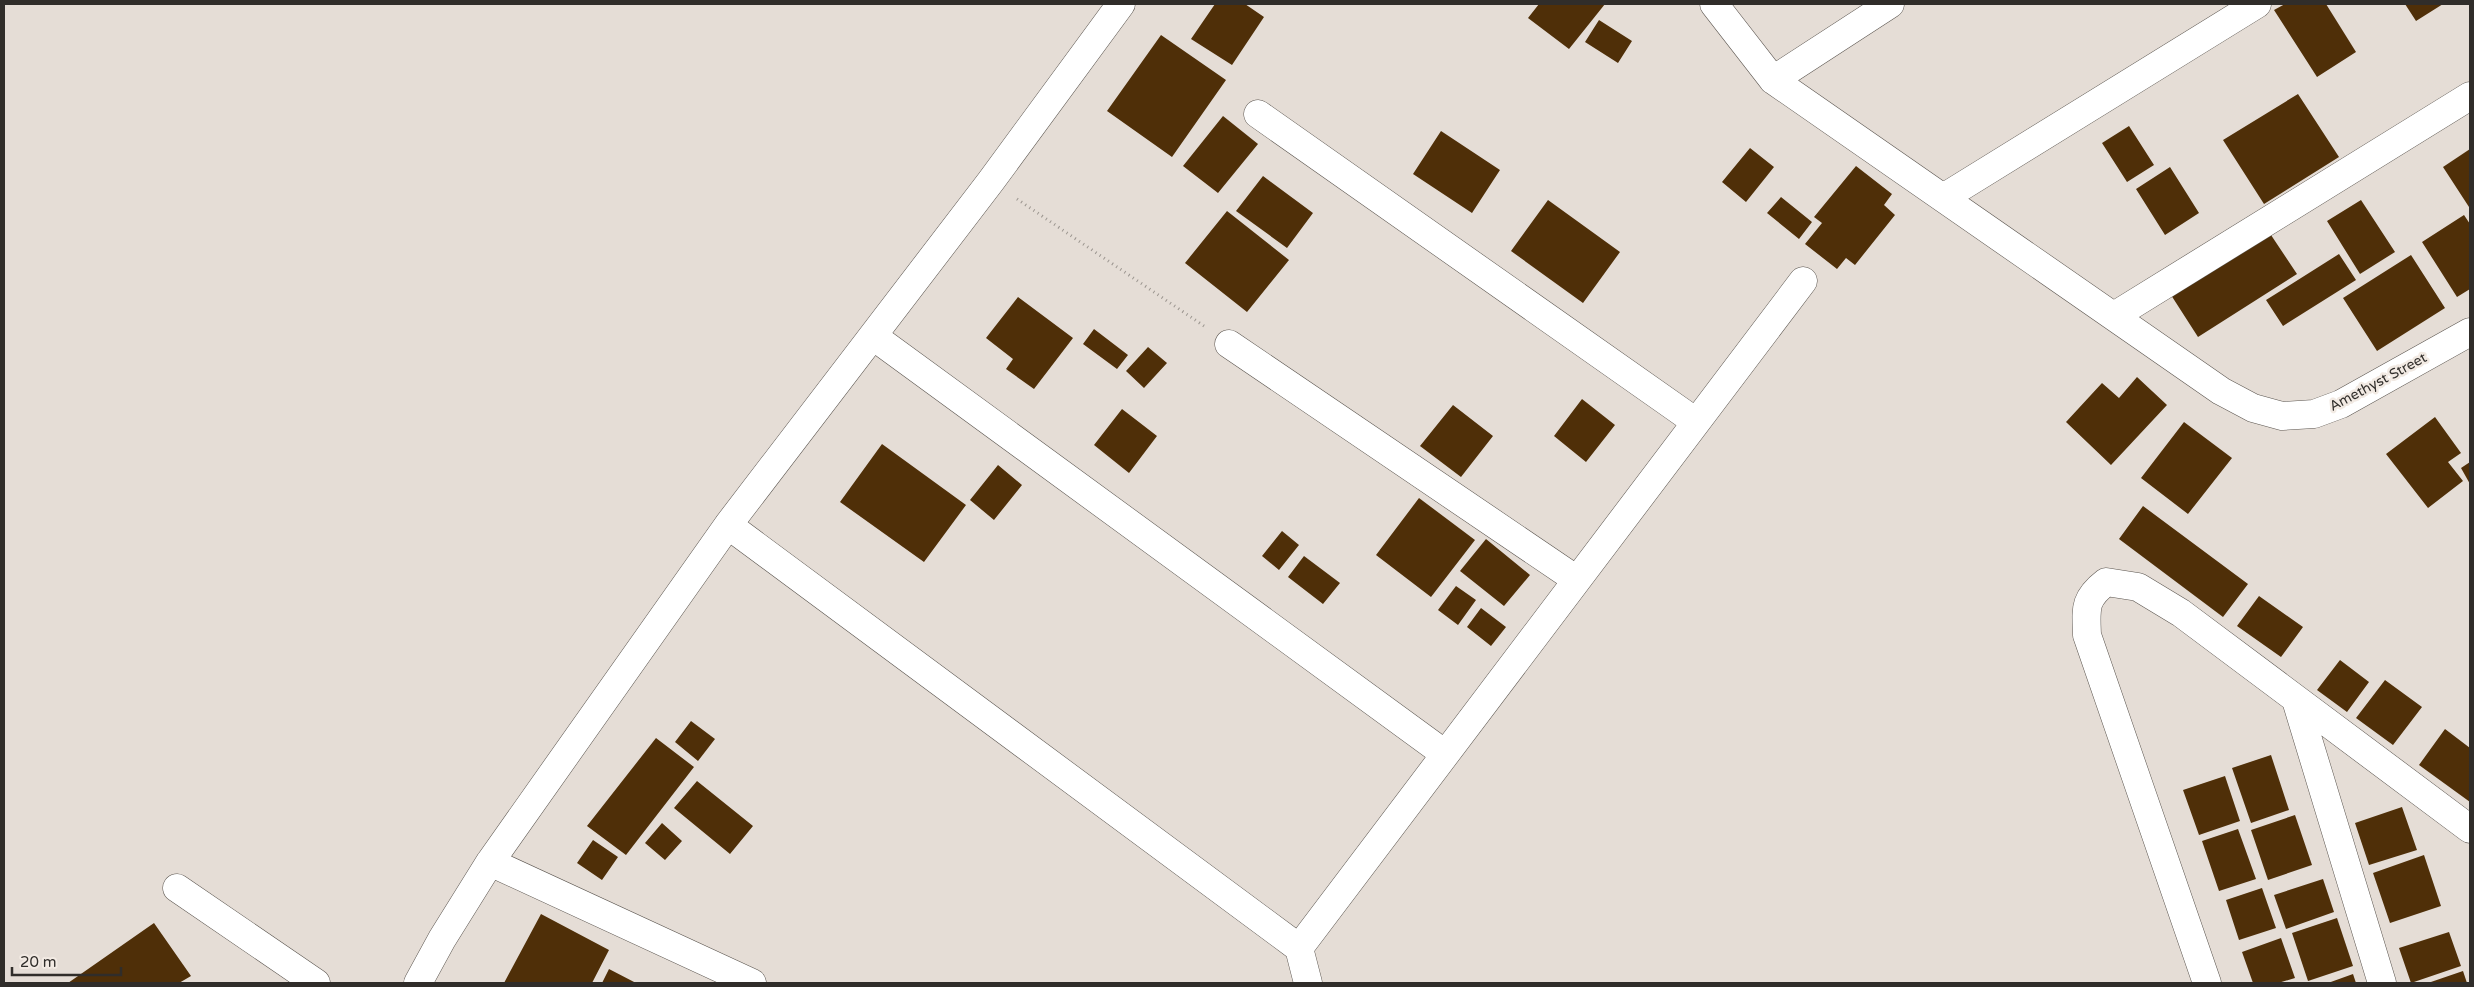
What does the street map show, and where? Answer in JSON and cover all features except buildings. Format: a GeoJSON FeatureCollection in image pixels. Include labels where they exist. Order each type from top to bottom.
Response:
{"type":"FeatureCollection","features":[{"type":"Feature","properties":{"kind":"street"},"geometry":{"type":"LineString","coordinates":[[418,983],[442,938],[490,862],[728,525],[991,181],[1121,4]]}},
{"type":"Feature","properties":{"kind":"street","name":"Amethyst Street"},"geometry":{"type":"LineString","coordinates":[[1714,4],[1773,80],[2221,391],[2253,408],[2282,416],[2314,414],[2341,404],[2470,332]]}},
{"type":"Feature","properties":{"kind":"street"},"geometry":{"type":"LineString","coordinates":[[1773,80],[1890,4]]}},
{"type":"Feature","properties":{"kind":"street"},"geometry":{"type":"LineString","coordinates":[[1943,198],[2258,4]]}},
{"type":"Feature","properties":{"kind":"street"},"geometry":{"type":"LineString","coordinates":[[2114,316],[2470,96]]}},
{"type":"Feature","properties":{"kind":"street"},"geometry":{"type":"LineString","coordinates":[[1258,114],[1696,422]]}},
{"type":"Feature","properties":{"kind":"street"},"geometry":{"type":"LineString","coordinates":[[1299,948],[1803,281]]}},
{"type":"Feature","properties":{"kind":"street"},"geometry":{"type":"LineString","coordinates":[[873,336],[1446,754]]}},
{"type":"Feature","properties":{"kind":"street"},"geometry":{"type":"LineString","coordinates":[[1230,344],[1577,580]]}},
{"type":"Feature","properties":{"kind":"street"},"geometry":{"type":"LineString","coordinates":[[728,525],[1299,948],[1308,983]]}},
{"type":"Feature","properties":{"kind":"street"},"geometry":{"type":"LineString","coordinates":[[2207,983],[2087,635],[2086,610],[2091,593],[2106,582],[2138,587],[2181,613],[2470,829]]}},
{"type":"Feature","properties":{"kind":"street"},"geometry":{"type":"LineString","coordinates":[[2296,700],[2382,983]]}},
{"type":"Feature","properties":{"kind":"street"},"geometry":{"type":"LineString","coordinates":[[490,862],[752,983]]}},
{"type":"Feature","properties":{"kind":"street"},"geometry":{"type":"LineString","coordinates":[[177,888],[316,983]]}},
{"type":"Feature","properties":{"kind":"path"},"geometry":{"type":"LineString","coordinates":[[991,181],[1230,344]]}}]}
